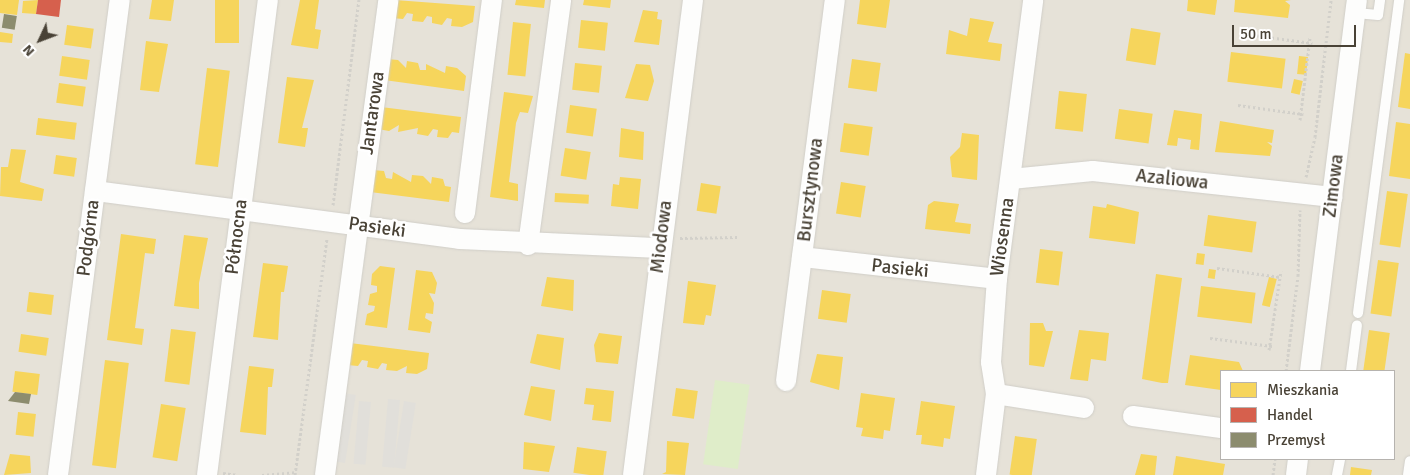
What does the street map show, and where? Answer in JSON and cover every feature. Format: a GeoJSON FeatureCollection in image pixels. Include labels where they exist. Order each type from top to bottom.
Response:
{"type":"FeatureCollection","features":[{"type":"Feature","properties":{"kind":"street","name":"Podgórna"},"geometry":{"type":"LineString","coordinates":[[58,475],[120,0]]}},
{"type":"Feature","properties":{"kind":"street","name":"Północna"},"geometry":{"type":"LineString","coordinates":[[212,474],[241,210],[268,0]]}},
{"type":"Feature","properties":{"kind":"street","name":"Jantarowa"},"geometry":{"type":"LineString","coordinates":[[325,475],[388,0]]}},
{"type":"Feature","properties":{"kind":"street"},"geometry":{"type":"LineString","coordinates":[[465,213],[492,0]]}},
{"type":"Feature","properties":{"kind":"street"},"geometry":{"type":"LineString","coordinates":[[528,245],[561,0]]}},
{"type":"Feature","properties":{"kind":"street","name":"Miodowa"},"geometry":{"type":"LineString","coordinates":[[632,475],[693,0]]}},
{"type":"Feature","properties":{"kind":"street","name":"Bursztynowa"},"geometry":{"type":"LineString","coordinates":[[786,381],[835,0]]}},
{"type":"Feature","properties":{"kind":"street","name":"Wiosenna"},"geometry":{"type":"LineString","coordinates":[[986,475],[996,394],[991,362],[997,280],[1033,0]]}},
{"type":"Feature","properties":{"kind":"street","name":"Zimowa"},"geometry":{"type":"LineString","coordinates":[[1310,370],[1357,6]]}},
{"type":"Feature","properties":{"kind":"street","name":"Azaliowa"},"geometry":{"type":"LineString","coordinates":[[1011,179],[1093,171],[1332,197]]}},
{"type":"Feature","properties":{"kind":"street","name":"Pasieki"},"geometry":{"type":"LineString","coordinates":[[95,191],[358,226],[528,245],[661,248]]}},
{"type":"Feature","properties":{"kind":"street","name":"Pasieki"},"geometry":{"type":"LineString","coordinates":[[802,257],[997,280]]}},
{"type":"Feature","properties":{"kind":"street"},"geometry":{"type":"LineString","coordinates":[[996,394],[1084,408]]}},
{"type":"Feature","properties":{"kind":"street"},"geometry":{"type":"LineString","coordinates":[[1133,416],[1220,428]]}},
{"type":"Feature","properties":{"kind":"street"},"geometry":{"type":"LineString","coordinates":[[1296,475],[1298,460]]}},
{"type":"Feature","properties":{"kind":"lane"},"geometry":{"type":"LineString","coordinates":[[1378,16],[1380,0]]}},
{"type":"Feature","properties":{"kind":"lane"},"geometry":{"type":"LineString","coordinates":[[1358,313],[1399,0]]}},
{"type":"Feature","properties":{"kind":"lane"},"geometry":{"type":"LineString","coordinates":[[1357,6],[1378,16],[1396,18]]}},
{"type":"Feature","properties":{"kind":"lane"},"geometry":{"type":"LineString","coordinates":[[1351,370],[1357,324]]}},
{"type":"Feature","properties":{"kind":"lane"},"geometry":{"type":"LineString","coordinates":[[1337,475],[1340,460]]}},
{"type":"Feature","properties":{"kind":"lane"},"geometry":{"type":"LineString","coordinates":[[1408,475],[1410,461]]}},
{"type":"Feature","properties":{"kind":"path"},"geometry":{"type":"LineString","coordinates":[[1247,34],[1312,42]]}},
{"type":"Feature","properties":{"kind":"path"},"geometry":{"type":"LineString","coordinates":[[1300,120],[1303,114],[1312,42],[1310,37]]}},
{"type":"Feature","properties":{"kind":"path"},"geometry":{"type":"LineString","coordinates":[[1238,105],[1303,114]]}},
{"type":"Feature","properties":{"kind":"path"},"geometry":{"type":"LineString","coordinates":[[661,248],[680,238],[737,237]]}},
{"type":"Feature","properties":{"kind":"path"},"geometry":{"type":"LineString","coordinates":[[1217,268],[1280,277]]}},
{"type":"Feature","properties":{"kind":"path"},"geometry":{"type":"LineString","coordinates":[[1269,350],[1272,346],[1281,271]]}},
{"type":"Feature","properties":{"kind":"path"},"geometry":{"type":"LineString","coordinates":[[1210,338],[1272,346]]}},
{"type":"Feature","properties":{"kind":"path"},"geometry":{"type":"LineString","coordinates":[[1273,475],[1275,460]]}},
{"type":"Feature","properties":{"kind":"path"},"geometry":{"type":"LineString","coordinates":[[262,475],[295,472]]}},
{"type":"Feature","properties":{"kind":"path"},"geometry":{"type":"LineString","coordinates":[[212,474],[238,475]]}},
{"type":"Feature","properties":{"kind":"shaded area"},"geometry":{"type":"Polygon","coordinates":[[[0,0],[1410,0],[1410,475],[0,475],[0,0]]]}},
{"type":"Feature","properties":{"kind":"shaded area"},"geometry":{"type":"Polygon","coordinates":[[[344,393],[356,395],[345,463],[333,461],[344,393]]]}},
{"type":"Feature","properties":{"kind":"shaded area"},"geometry":{"type":"Polygon","coordinates":[[[388,399],[400,400],[394,468],[382,467],[388,399]]]}},
{"type":"Feature","properties":{"kind":"shaded area"},"geometry":{"type":"Polygon","coordinates":[[[359,401],[371,402],[365,465],[354,464],[359,401]]]}},
{"type":"Feature","properties":{"kind":"shaded area"},"geometry":{"type":"Polygon","coordinates":[[[404,401],[416,403],[405,469],[394,467],[404,401]]]}},
{"type":"Feature","properties":{"kind":"green space"},"geometry":{"type":"Polygon","coordinates":[[[715,380],[750,385],[738,469],[703,464],[715,380]]]}},
{"type":"Feature","properties":{"kind":"building: Mieszkania"},"geometry":{"type":"Polygon","coordinates":[[[0,0],[19,0],[17,15],[0,13],[0,0]]]}},
{"type":"Feature","properties":{"kind":"building: Mieszkania"},"geometry":{"type":"Polygon","coordinates":[[[38,0],[36,14],[22,13],[23,1],[38,0]]]}},
{"type":"Feature","properties":{"kind":"building: Mieszkania"},"geometry":{"type":"Polygon","coordinates":[[[152,0],[174,0],[171,21],[149,19],[152,0]]]}},
{"type":"Feature","properties":{"kind":"building: Mieszkania"},"geometry":{"type":"Polygon","coordinates":[[[215,0],[239,0],[239,43],[215,43],[215,0]]]}},
{"type":"Feature","properties":{"kind":"building: Mieszkania"},"geometry":{"type":"Polygon","coordinates":[[[300,0],[319,0],[315,29],[321,30],[318,49],[291,45],[300,0]]]}},
{"type":"Feature","properties":{"kind":"building: Mieszkania"},"geometry":{"type":"Polygon","coordinates":[[[395,0],[475,6],[473,22],[462,27],[451,26],[452,19],[447,18],[442,25],[432,23],[432,17],[427,16],[423,22],[412,21],[413,14],[407,13],[403,19],[392,18],[395,0]]]}},
{"type":"Feature","properties":{"kind":"building: Mieszkania"},"geometry":{"type":"Polygon","coordinates":[[[516,0],[545,0],[544,8],[515,5],[516,0]]]}},
{"type":"Feature","properties":{"kind":"building: Mieszkania"},"geometry":{"type":"Polygon","coordinates":[[[584,0],[611,0],[610,8],[583,5],[584,0]]]}},
{"type":"Feature","properties":{"kind":"building: Mieszkania"},"geometry":{"type":"Polygon","coordinates":[[[860,0],[890,0],[886,28],[857,24],[860,0]]]}},
{"type":"Feature","properties":{"kind":"building: Mieszkania"},"geometry":{"type":"Polygon","coordinates":[[[1188,0],[1217,0],[1215,15],[1187,11],[1188,0]]]}},
{"type":"Feature","properties":{"kind":"building: Mieszkania"},"geometry":{"type":"Polygon","coordinates":[[[1235,0],[1291,0],[1285,1],[1290,5],[1288,18],[1234,12],[1235,0]]]}},
{"type":"Feature","properties":{"kind":"building: Mieszkania"},"geometry":{"type":"Polygon","coordinates":[[[643,10],[658,12],[657,19],[662,20],[659,45],[634,42],[643,10]]]}},
{"type":"Feature","properties":{"kind":"building: Mieszkania"},"geometry":{"type":"Polygon","coordinates":[[[970,18],[994,22],[988,42],[1002,44],[1000,61],[946,54],[949,30],[967,36],[970,18]]]}},
{"type":"Feature","properties":{"kind":"building: Mieszkania"},"geometry":{"type":"Polygon","coordinates":[[[581,20],[608,23],[605,51],[578,48],[581,20]]]}},
{"type":"Feature","properties":{"kind":"building: Mieszkania"},"geometry":{"type":"Polygon","coordinates":[[[513,22],[531,24],[525,77],[507,75],[513,22]]]}},
{"type":"Feature","properties":{"kind":"building: Mieszkania"},"geometry":{"type":"Polygon","coordinates":[[[67,25],[94,29],[91,49],[64,45],[67,25]]]}},
{"type":"Feature","properties":{"kind":"building: Mieszkania"},"geometry":{"type":"Polygon","coordinates":[[[1131,28],[1161,33],[1155,65],[1126,61],[1131,28]]]}},
{"type":"Feature","properties":{"kind":"building: Mieszkania"},"geometry":{"type":"Polygon","coordinates":[[[0,32],[13,34],[12,43],[0,42],[0,32]]]}},
{"type":"Feature","properties":{"kind":"building: Mieszkania"},"geometry":{"type":"Polygon","coordinates":[[[146,41],[168,44],[159,92],[140,90],[146,41]]]}},
{"type":"Feature","properties":{"kind":"building: Mieszkania"},"geometry":{"type":"Polygon","coordinates":[[[1231,52],[1286,59],[1282,88],[1227,82],[1231,52]]]}},
{"type":"Feature","properties":{"kind":"building: Mieszkania"},"geometry":{"type":"Polygon","coordinates":[[[1405,53],[1410,54],[1410,109],[1398,107],[1405,53]]]}},
{"type":"Feature","properties":{"kind":"building: Mieszkania"},"geometry":{"type":"Polygon","coordinates":[[[62,56],[90,60],[87,80],[59,76],[62,56]]]}},
{"type":"Feature","properties":{"kind":"building: Mieszkania"},"geometry":{"type":"Polygon","coordinates":[[[1299,56],[1308,57],[1306,75],[1297,74],[1299,56]]]}},
{"type":"Feature","properties":{"kind":"building: Mieszkania"},"geometry":{"type":"Polygon","coordinates":[[[387,59],[398,60],[406,68],[407,61],[418,63],[420,70],[426,70],[426,64],[445,73],[446,66],[457,68],[466,76],[464,91],[384,80],[387,59]]]}},
{"type":"Feature","properties":{"kind":"building: Mieszkania"},"geometry":{"type":"Polygon","coordinates":[[[852,59],[881,63],[877,92],[848,88],[852,59]]]}},
{"type":"Feature","properties":{"kind":"building: Mieszkania"},"geometry":{"type":"Polygon","coordinates":[[[575,63],[602,66],[599,93],[572,90],[575,63]]]}},
{"type":"Feature","properties":{"kind":"building: Mieszkania"},"geometry":{"type":"Polygon","coordinates":[[[636,64],[650,65],[654,81],[648,101],[625,98],[636,64]]]}},
{"type":"Feature","properties":{"kind":"building: Mieszkania"},"geometry":{"type":"Polygon","coordinates":[[[207,68],[230,71],[218,167],[195,164],[207,68]]]}},
{"type":"Feature","properties":{"kind":"building: Mieszkania"},"geometry":{"type":"Polygon","coordinates":[[[287,77],[314,80],[302,128],[308,128],[305,147],[278,143],[287,77]]]}},
{"type":"Feature","properties":{"kind":"building: Mieszkania"},"geometry":{"type":"Polygon","coordinates":[[[1294,79],[1303,81],[1300,95],[1291,93],[1294,79]]]}},
{"type":"Feature","properties":{"kind":"building: Mieszkania"},"geometry":{"type":"Polygon","coordinates":[[[59,83],[86,87],[83,107],[56,103],[59,83]]]}},
{"type":"Feature","properties":{"kind":"building: Mieszkania"},"geometry":{"type":"Polygon","coordinates":[[[1059,91],[1087,94],[1083,132],[1055,129],[1059,91]]]}},
{"type":"Feature","properties":{"kind":"building: Mieszkania"},"geometry":{"type":"Polygon","coordinates":[[[504,92],[533,96],[528,113],[520,112],[516,123],[509,182],[518,184],[518,201],[490,197],[504,92]]]}},
{"type":"Feature","properties":{"kind":"building: Mieszkania"},"geometry":{"type":"Polygon","coordinates":[[[570,105],[597,109],[593,136],[566,133],[570,105]]]}},
{"type":"Feature","properties":{"kind":"building: Mieszkania"},"geometry":{"type":"Polygon","coordinates":[[[381,107],[461,117],[459,133],[452,132],[448,138],[437,137],[438,130],[433,129],[428,136],[417,134],[418,128],[398,132],[399,125],[389,131],[378,129],[381,107]]]}},
{"type":"Feature","properties":{"kind":"building: Mieszkania"},"geometry":{"type":"Polygon","coordinates":[[[1119,109],[1153,114],[1148,143],[1115,139],[1119,109]]]}},
{"type":"Feature","properties":{"kind":"building: Mieszkania"},"geometry":{"type":"Polygon","coordinates":[[[1174,110],[1202,114],[1199,150],[1190,149],[1191,140],[1178,138],[1177,146],[1167,145],[1174,110]]]}},
{"type":"Feature","properties":{"kind":"building: Mieszkania"},"geometry":{"type":"Polygon","coordinates":[[[38,118],[77,123],[75,140],[36,135],[38,118]]]}},
{"type":"Feature","properties":{"kind":"building: Mieszkania"},"geometry":{"type":"Polygon","coordinates":[[[1220,121],[1274,130],[1272,143],[1267,142],[1272,146],[1270,156],[1215,152],[1220,121]]]}},
{"type":"Feature","properties":{"kind":"building: Mieszkania"},"geometry":{"type":"Polygon","coordinates":[[[1396,122],[1410,124],[1410,179],[1389,176],[1396,122]]]}},
{"type":"Feature","properties":{"kind":"building: Mieszkania"},"geometry":{"type":"Polygon","coordinates":[[[844,123],[873,127],[869,156],[840,152],[844,123]]]}},
{"type":"Feature","properties":{"kind":"building: Mieszkania"},"geometry":{"type":"Polygon","coordinates":[[[621,128],[644,132],[643,160],[619,157],[621,128]]]}},
{"type":"Feature","properties":{"kind":"building: Mieszkania"},"geometry":{"type":"Polygon","coordinates":[[[962,133],[979,135],[977,180],[952,177],[950,157],[960,147],[962,133]]]}},
{"type":"Feature","properties":{"kind":"building: Mieszkania"},"geometry":{"type":"Polygon","coordinates":[[[565,148],[591,152],[586,180],[561,176],[565,148]]]}},
{"type":"Feature","properties":{"kind":"building: Mieszkania"},"geometry":{"type":"Polygon","coordinates":[[[11,149],[26,150],[20,182],[44,189],[42,201],[0,196],[1,167],[8,167],[11,149]]]}},
{"type":"Feature","properties":{"kind":"building: Mieszkania"},"geometry":{"type":"Polygon","coordinates":[[[56,155],[77,158],[74,177],[53,174],[56,155]]]}},
{"type":"Feature","properties":{"kind":"building: Mieszkania"},"geometry":{"type":"Polygon","coordinates":[[[373,170],[384,171],[386,178],[392,179],[393,172],[411,182],[412,175],[423,176],[431,184],[432,177],[443,179],[445,186],[451,187],[449,202],[370,192],[373,170]]]}},
{"type":"Feature","properties":{"kind":"building: Mieszkania"},"geometry":{"type":"Polygon","coordinates":[[[620,177],[641,179],[638,209],[611,206],[613,184],[619,185],[620,177]]]}},
{"type":"Feature","properties":{"kind":"building: Mieszkania"},"geometry":{"type":"Polygon","coordinates":[[[841,182],[866,186],[861,218],[836,214],[841,182]]]}},
{"type":"Feature","properties":{"kind":"building: Mieszkania"},"geometry":{"type":"Polygon","coordinates":[[[701,183],[721,186],[716,214],[697,211],[701,183]]]}},
{"type":"Feature","properties":{"kind":"building: Mieszkania"},"geometry":{"type":"Polygon","coordinates":[[[1387,191],[1408,194],[1400,247],[1379,244],[1387,191]]]}},
{"type":"Feature","properties":{"kind":"building: Mieszkania"},"geometry":{"type":"Polygon","coordinates":[[[555,193],[589,195],[588,204],[555,202],[555,193]]]}},
{"type":"Feature","properties":{"kind":"building: Mieszkania"},"geometry":{"type":"Polygon","coordinates":[[[934,201],[959,204],[955,222],[971,224],[970,234],[925,229],[928,205],[934,201]]]}},
{"type":"Feature","properties":{"kind":"building: Mieszkania"},"geometry":{"type":"Polygon","coordinates":[[[1107,204],[1139,212],[1135,244],[1089,238],[1093,206],[1106,208],[1107,204]]]}},
{"type":"Feature","properties":{"kind":"building: Mieszkania"},"geometry":{"type":"Polygon","coordinates":[[[1208,215],[1257,222],[1252,253],[1204,246],[1208,215]]]}},
{"type":"Feature","properties":{"kind":"building: Mieszkania"},"geometry":{"type":"Polygon","coordinates":[[[121,234],[156,239],[154,254],[145,253],[135,328],[144,329],[142,345],[107,340],[121,234]]]}},
{"type":"Feature","properties":{"kind":"building: Mieszkania"},"geometry":{"type":"Polygon","coordinates":[[[184,235],[208,238],[199,283],[199,309],[174,306],[184,235]]]}},
{"type":"Feature","properties":{"kind":"building: Mieszkania"},"geometry":{"type":"Polygon","coordinates":[[[1040,249],[1063,252],[1059,286],[1036,283],[1040,249]]]}},
{"type":"Feature","properties":{"kind":"building: Mieszkania"},"geometry":{"type":"Polygon","coordinates":[[[1197,253],[1205,254],[1204,265],[1196,264],[1197,253]]]}},
{"type":"Feature","properties":{"kind":"building: Mieszkania"},"geometry":{"type":"Polygon","coordinates":[[[1378,260],[1399,263],[1391,316],[1370,313],[1378,260]]]}},
{"type":"Feature","properties":{"kind":"building: Mieszkania"},"geometry":{"type":"Polygon","coordinates":[[[263,263],[288,266],[284,292],[281,292],[278,340],[253,337],[263,263]]]}},
{"type":"Feature","properties":{"kind":"building: Mieszkania"},"geometry":{"type":"Polygon","coordinates":[[[380,266],[395,268],[387,328],[365,325],[367,314],[374,311],[375,306],[368,305],[370,294],[377,292],[377,286],[371,285],[372,274],[380,266]]]}},
{"type":"Feature","properties":{"kind":"building: Mieszkania"},"geometry":{"type":"Polygon","coordinates":[[[1209,269],[1216,270],[1215,279],[1208,278],[1209,269]]]}},
{"type":"Feature","properties":{"kind":"building: Mieszkania"},"geometry":{"type":"Polygon","coordinates":[[[416,270],[432,272],[437,283],[435,294],[429,293],[434,303],[433,314],[426,313],[425,318],[432,322],[430,333],[408,330],[416,270]]]}},
{"type":"Feature","properties":{"kind":"building: Mieszkania"},"geometry":{"type":"Polygon","coordinates":[[[1156,274],[1182,278],[1168,383],[1142,379],[1156,274]]]}},
{"type":"Feature","properties":{"kind":"building: Mieszkania"},"geometry":{"type":"Polygon","coordinates":[[[547,277],[574,280],[573,311],[541,306],[547,277]]]}},
{"type":"Feature","properties":{"kind":"building: Mieszkania"},"geometry":{"type":"Polygon","coordinates":[[[1269,277],[1277,279],[1270,307],[1262,305],[1269,277]]]}},
{"type":"Feature","properties":{"kind":"building: Mieszkania"},"geometry":{"type":"Polygon","coordinates":[[[688,281],[716,285],[711,316],[706,315],[704,325],[683,323],[688,281]]]}},
{"type":"Feature","properties":{"kind":"building: Mieszkania"},"geometry":{"type":"Polygon","coordinates":[[[1201,286],[1256,293],[1252,323],[1197,317],[1201,286]]]}},
{"type":"Feature","properties":{"kind":"building: Mieszkania"},"geometry":{"type":"Polygon","coordinates":[[[822,290],[851,294],[847,323],[818,319],[822,290]]]}},
{"type":"Feature","properties":{"kind":"building: Mieszkania"},"geometry":{"type":"Polygon","coordinates":[[[29,292],[54,295],[51,315],[27,312],[29,292]]]}},
{"type":"Feature","properties":{"kind":"building: Mieszkania"},"geometry":{"type":"Polygon","coordinates":[[[1030,323],[1043,323],[1046,331],[1053,331],[1044,367],[1029,365],[1030,323]]]}},
{"type":"Feature","properties":{"kind":"building: Mieszkania"},"geometry":{"type":"Polygon","coordinates":[[[171,329],[196,332],[189,385],[165,382],[171,329]]]}},
{"type":"Feature","properties":{"kind":"building: Mieszkania"},"geometry":{"type":"Polygon","coordinates":[[[1079,330],[1109,333],[1106,361],[1091,359],[1088,381],[1070,379],[1079,330]]]}},
{"type":"Feature","properties":{"kind":"building: Mieszkania"},"geometry":{"type":"Polygon","coordinates":[[[1369,330],[1390,333],[1385,370],[1363,370],[1369,330]]]}},
{"type":"Feature","properties":{"kind":"building: Mieszkania"},"geometry":{"type":"Polygon","coordinates":[[[599,333],[622,336],[618,364],[596,362],[594,345],[599,333]]]}},
{"type":"Feature","properties":{"kind":"building: Mieszkania"},"geometry":{"type":"Polygon","coordinates":[[[21,334],[49,338],[46,356],[18,352],[21,334]]]}},
{"type":"Feature","properties":{"kind":"building: Mieszkania"},"geometry":{"type":"Polygon","coordinates":[[[537,334],[564,338],[560,370],[530,363],[537,334]]]}},
{"type":"Feature","properties":{"kind":"building: Mieszkania"},"geometry":{"type":"Polygon","coordinates":[[[350,343],[429,353],[427,369],[417,374],[406,373],[407,366],[397,371],[386,370],[387,364],[382,363],[378,369],[367,367],[368,361],[362,360],[358,366],[347,365],[350,343]]]}},
{"type":"Feature","properties":{"kind":"building: Mieszkania"},"geometry":{"type":"Polygon","coordinates":[[[817,354],[843,357],[839,390],[810,382],[817,354]]]}},
{"type":"Feature","properties":{"kind":"building: Mieszkania"},"geometry":{"type":"Polygon","coordinates":[[[1190,355],[1239,362],[1243,370],[1220,370],[1220,390],[1185,385],[1190,355]]]}},
{"type":"Feature","properties":{"kind":"building: Mieszkania"},"geometry":{"type":"Polygon","coordinates":[[[105,360],[129,363],[116,468],[92,465],[105,360]]]}},
{"type":"Feature","properties":{"kind":"building: Mieszkania"},"geometry":{"type":"Polygon","coordinates":[[[249,366],[274,369],[272,387],[268,387],[266,435],[240,432],[249,366]]]}},
{"type":"Feature","properties":{"kind":"building: Mieszkania"},"geometry":{"type":"Polygon","coordinates":[[[15,371],[40,374],[37,395],[12,392],[15,371]]]}},
{"type":"Feature","properties":{"kind":"building: Mieszkania"},"geometry":{"type":"Polygon","coordinates":[[[531,386],[555,390],[551,421],[524,415],[531,386]]]}},
{"type":"Feature","properties":{"kind":"building: Mieszkania"},"geometry":{"type":"Polygon","coordinates":[[[586,388],[614,391],[611,422],[592,420],[594,405],[584,404],[586,388]]]}},
{"type":"Feature","properties":{"kind":"building: Mieszkania"},"geometry":{"type":"Polygon","coordinates":[[[676,388],[698,391],[694,419],[672,416],[676,388]]]}},
{"type":"Feature","properties":{"kind":"building: Mieszkania"},"geometry":{"type":"Polygon","coordinates":[[[861,393],[895,398],[890,431],[884,430],[883,439],[861,436],[863,428],[856,427],[861,393]]]}},
{"type":"Feature","properties":{"kind":"building: Mieszkania"},"geometry":{"type":"Polygon","coordinates":[[[921,401],[955,406],[950,439],[944,438],[943,447],[921,444],[922,435],[916,435],[921,401]]]}},
{"type":"Feature","properties":{"kind":"building: Mieszkania"},"geometry":{"type":"Polygon","coordinates":[[[161,404],[186,408],[177,461],[153,457],[161,404]]]}},
{"type":"Feature","properties":{"kind":"building: Mieszkania"},"geometry":{"type":"Polygon","coordinates":[[[18,412],[36,414],[33,437],[16,435],[18,412]]]}},
{"type":"Feature","properties":{"kind":"building: Mieszkania"},"geometry":{"type":"Polygon","coordinates":[[[1015,436],[1037,439],[1032,475],[1010,475],[1015,436]]]}},
{"type":"Feature","properties":{"kind":"building: Mieszkania"},"geometry":{"type":"Polygon","coordinates":[[[667,441],[689,443],[685,475],[662,474],[666,472],[667,441]]]}},
{"type":"Feature","properties":{"kind":"building: Mieszkania"},"geometry":{"type":"Polygon","coordinates":[[[524,442],[555,446],[549,472],[523,469],[524,442]]]}},
{"type":"Feature","properties":{"kind":"building: Mieszkania"},"geometry":{"type":"Polygon","coordinates":[[[577,447],[607,451],[603,475],[573,473],[577,447]]]}},
{"type":"Feature","properties":{"kind":"building: Mieszkania"},"geometry":{"type":"Polygon","coordinates":[[[10,454],[30,456],[31,473],[4,475],[10,454]]]}},
{"type":"Feature","properties":{"kind":"building: Mieszkania"},"geometry":{"type":"Polygon","coordinates":[[[1141,454],[1157,456],[1155,475],[1135,475],[1141,454]]]}},
{"type":"Feature","properties":{"kind":"building: Mieszkania"},"geometry":{"type":"Polygon","coordinates":[[[1176,456],[1225,464],[1223,475],[1173,475],[1176,456]]]}},
{"type":"Feature","properties":{"kind":"building: Mieszkania"},"geometry":{"type":"Polygon","coordinates":[[[1351,467],[1372,470],[1371,475],[1350,475],[1351,467]]]}},
{"type":"Feature","properties":{"kind":"building: Handel"},"geometry":{"type":"Polygon","coordinates":[[[38,0],[61,0],[59,17],[36,14],[38,0]]]}},
{"type":"Feature","properties":{"kind":"building: Przemysł"},"geometry":{"type":"Polygon","coordinates":[[[4,14],[17,16],[15,30],[2,28],[4,14]]]}},
{"type":"Feature","properties":{"kind":"building: Przemysł"},"geometry":{"type":"Polygon","coordinates":[[[15,392],[31,394],[29,404],[8,401],[15,392]]]}}]}
